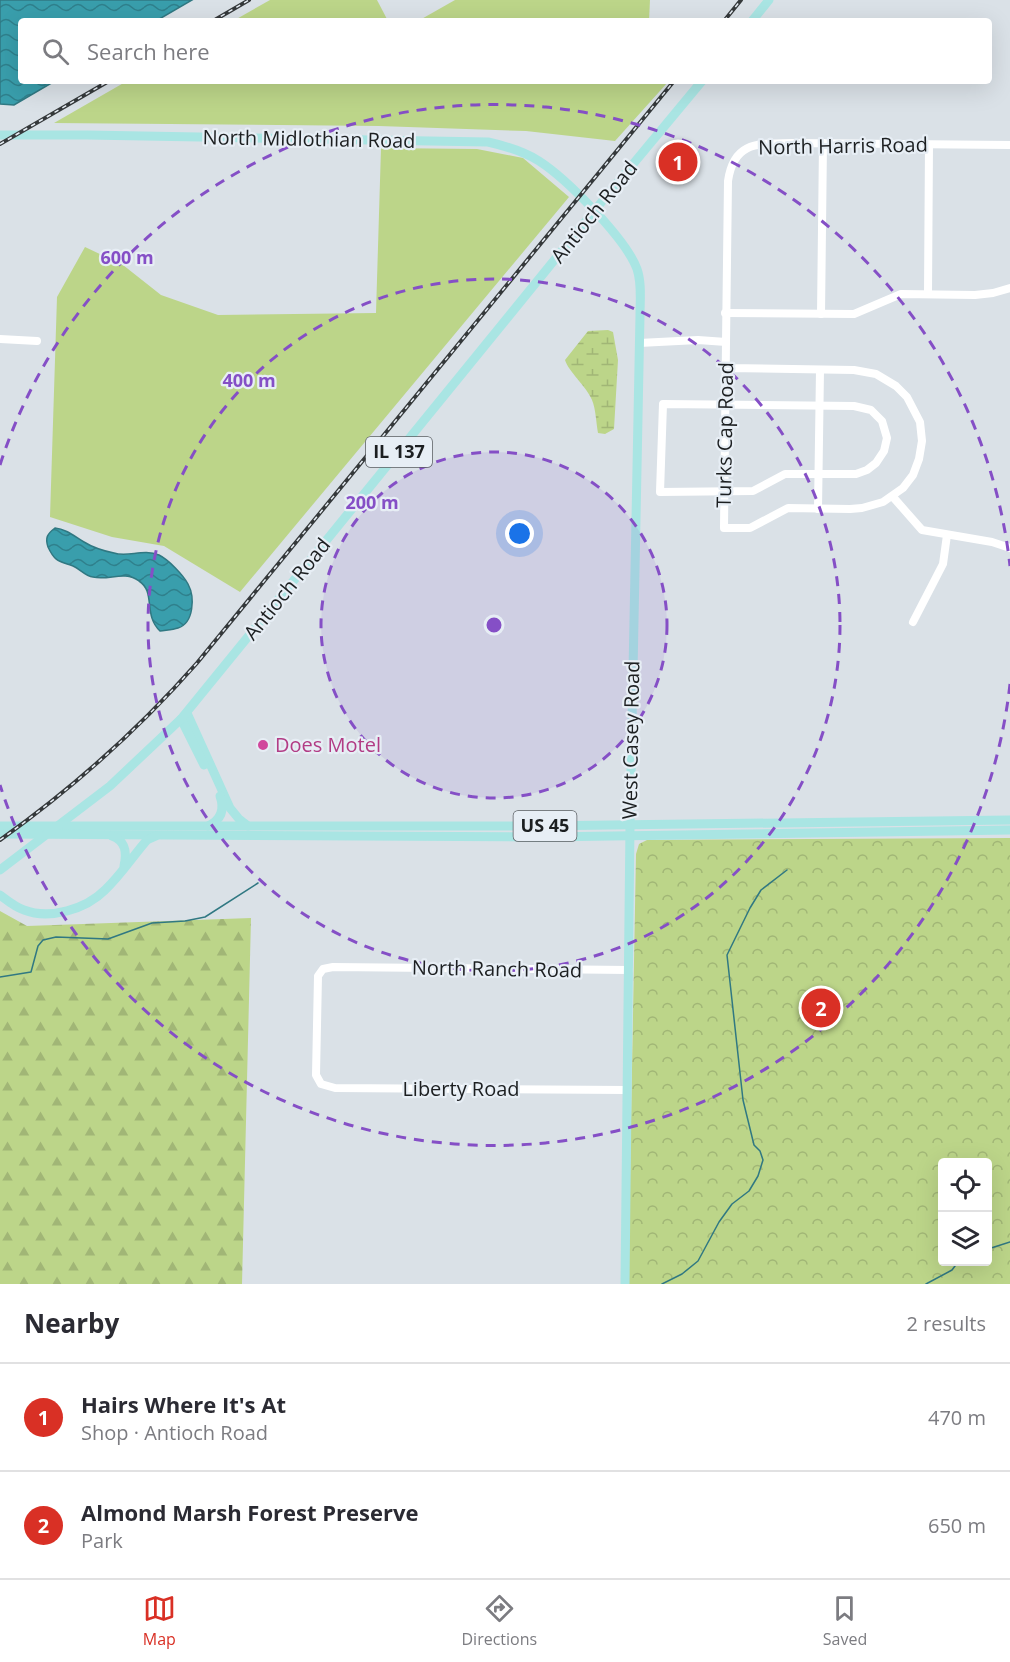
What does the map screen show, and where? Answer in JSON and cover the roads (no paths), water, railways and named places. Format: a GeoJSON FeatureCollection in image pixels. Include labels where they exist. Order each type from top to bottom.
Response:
{"type":"FeatureCollection","features":[{"type":"Feature","properties":{"kind":"main road"},"geometry":{"type":"LineString","coordinates":[[754,18],[769,0]]}},
{"type":"Feature","properties":{"kind":"main road","name":"Antioch Road"},"geometry":{"type":"LineString","coordinates":[[0,870],[82,809],[184,716],[700,84]]}},
{"type":"Feature","properties":{"kind":"main road","name":"North Midlothian Road"},"geometry":{"type":"LineString","coordinates":[[0,135],[488,142],[518,150],[540,162],[594,211]]}},
{"type":"Feature","properties":{"kind":"main road","name":"West Casey Road"},"geometry":{"type":"LineString","coordinates":[[594,211],[627,249],[638,272],[639,343],[625,1284]]}},
{"type":"Feature","properties":{"kind":"main road"},"geometry":{"type":"LineString","coordinates":[[184,716],[230,808],[248,826]]}},
{"type":"Feature","properties":{"kind":"main road"},"geometry":{"type":"LineString","coordinates":[[184,716],[221,800],[221,815],[215,823],[207,826]]}},
{"type":"Feature","properties":{"kind":"main road","name":"US 45"},"geometry":{"type":"LineString","coordinates":[[0,834],[545,837],[630,830],[1010,820]]}},
{"type":"Feature","properties":{"kind":"main road","name":"US 45"},"geometry":{"type":"LineString","coordinates":[[0,826],[1010,830]]}},
{"type":"Feature","properties":{"kind":"main road"},"geometry":{"type":"LineString","coordinates":[[108,835],[118,838],[125,848],[126,859],[123,869]]}},
{"type":"Feature","properties":{"kind":"main road"},"geometry":{"type":"LineString","coordinates":[[0,895],[26,911],[42,913],[63,912],[87,904],[105,891],[147,840],[158,835]]}},
{"type":"Feature","properties":{"kind":"street","name":"North Harris Road"},"geometry":{"type":"LineString","coordinates":[[726,342],[727,190],[732,163],[740,153],[759,143],[1010,146]]}},
{"type":"Feature","properties":{"kind":"street"},"geometry":{"type":"LineString","coordinates":[[821,314],[823,143]]}},
{"type":"Feature","properties":{"kind":"street"},"geometry":{"type":"LineString","coordinates":[[928,293],[929,144]]}},
{"type":"Feature","properties":{"kind":"street"},"geometry":{"type":"LineString","coordinates":[[725,314],[854,314],[901,294],[975,295],[1010,288]]}},
{"type":"Feature","properties":{"kind":"street"},"geometry":{"type":"LineString","coordinates":[[0,339],[37,341]]}},
{"type":"Feature","properties":{"kind":"street"},"geometry":{"type":"LineString","coordinates":[[639,343],[699,340],[726,342]]}},
{"type":"Feature","properties":{"kind":"street","name":"Turks Cap Road"},"geometry":{"type":"LineString","coordinates":[[726,342],[724,528],[750,528],[788,508],[818,509]]}},
{"type":"Feature","properties":{"kind":"street"},"geometry":{"type":"LineString","coordinates":[[727,368],[854,370],[876,374],[896,386],[912,404],[920,422],[922,450],[913,475],[903,488],[883,502],[862,508],[818,509],[820,370]]}},
{"type":"Feature","properties":{"kind":"street"},"geometry":{"type":"LineString","coordinates":[[663,404],[726,404],[854,406],[871,410],[882,421],[887,438],[884,451],[876,464],[856,474],[785,474],[753,491],[660,492],[663,404]]}},
{"type":"Feature","properties":{"kind":"street"},"geometry":{"type":"LineString","coordinates":[[893,496],[922,530],[947,536],[983,540],[1010,548]]}},
{"type":"Feature","properties":{"kind":"street"},"geometry":{"type":"LineString","coordinates":[[913,622],[942,564],[947,536]]}},
{"type":"Feature","properties":{"kind":"street","name":"North Ranch Road"},"geometry":{"type":"LineString","coordinates":[[316,1060],[318,974],[333,966],[629,970]]}},
{"type":"Feature","properties":{"kind":"street","name":"Liberty Road"},"geometry":{"type":"LineString","coordinates":[[316,1060],[317,1079],[321,1084],[335,1088],[627,1090]]}},
{"type":"Feature","properties":{"kind":"water"},"geometry":{"type":"Polygon","coordinates":[[[0,0],[192,0],[161,18],[18,18],[18,84],[50,84],[14,105],[0,104],[0,0]]]}},
{"type":"Feature","properties":{"kind":"water"},"geometry":{"type":"Polygon","coordinates":[[[55,528],[106,551],[119,554],[147,552],[163,557],[186,580],[190,589],[192,609],[187,621],[178,628],[160,631],[152,618],[147,591],[139,581],[128,576],[99,578],[90,576],[58,560],[53,556],[47,541],[48,534],[55,528]]]}},
{"type":"Feature","properties":{"kind":"waterway"},"geometry":{"type":"LineString","coordinates":[[662,1284],[682,1274],[698,1261],[719,1222],[732,1204],[749,1191],[758,1176],[763,1160],[760,1151],[754,1145],[743,1100],[727,955],[761,890],[787,870]]}},
{"type":"Feature","properties":{"kind":"waterway"},"geometry":{"type":"LineString","coordinates":[[0,977],[31,972],[38,946],[43,940],[56,937],[108,939],[152,923],[205,917],[258,883]]}},
{"type":"Feature","properties":{"kind":"waterway"},"geometry":{"type":"LineString","coordinates":[[992,1248],[1010,1242]]}},
{"type":"Feature","properties":{"kind":"waterway"},"geometry":{"type":"LineString","coordinates":[[926,1284],[952,1270],[955,1266]]}},
{"type":"Feature","properties":{"kind":"railway"},"geometry":{"type":"LineString","coordinates":[[218,18],[249,0]]}},
{"type":"Feature","properties":{"kind":"railway"},"geometry":{"type":"LineString","coordinates":[[726,18],[741,0]]}},
{"type":"Feature","properties":{"kind":"railway"},"geometry":{"type":"LineString","coordinates":[[0,144],[104,84]]}},
{"type":"Feature","properties":{"kind":"railway"},"geometry":{"type":"LineString","coordinates":[[0,840],[79,779],[175,688],[672,84]]}},
{"type":"Feature","properties":{"kind":"place","name":"Hairs Where It's At"},"geometry":{"type":"Point","coordinates":[678,162]}},
{"type":"Feature","properties":{"kind":"place","name":"Does Motel"},"geometry":{"type":"Point","coordinates":[263,745]}},
{"type":"Feature","properties":{"kind":"place","name":"Almond Marsh Forest Preserve"},"geometry":{"type":"Point","coordinates":[821,1008]}}]}
